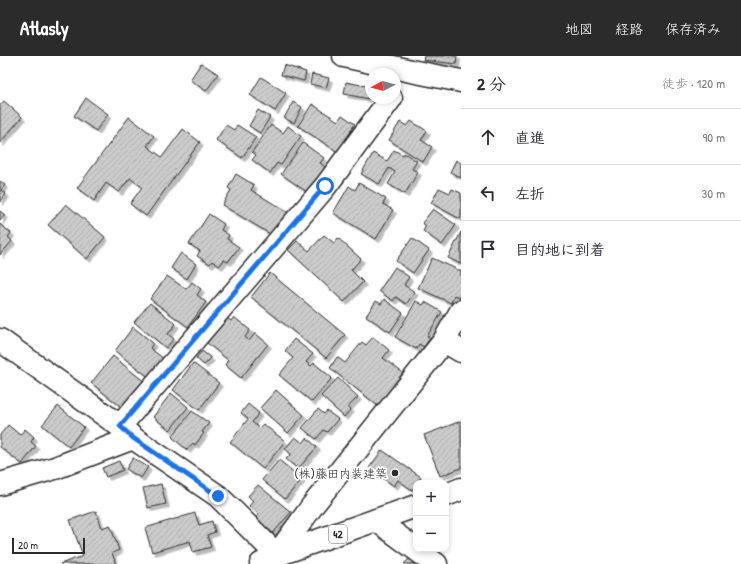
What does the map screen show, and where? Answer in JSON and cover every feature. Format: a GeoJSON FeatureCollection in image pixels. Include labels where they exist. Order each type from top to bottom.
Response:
{"type":"FeatureCollection","features":[{"type":"Feature","properties":{"kind":"street"},"geometry":{"type":"LineString","coordinates":[[344,56],[461,81]]}},
{"type":"Feature","properties":{"kind":"street"},"geometry":{"type":"LineString","coordinates":[[401,84],[411,71]]}},
{"type":"Feature","properties":{"kind":"street"},"geometry":{"type":"LineString","coordinates":[[0,484],[55,468],[126,432],[325,186],[386,104]]}},
{"type":"Feature","properties":{"kind":"street"},"geometry":{"type":"LineString","coordinates":[[0,340],[126,432],[218,496],[269,560],[313,505],[453,346],[461,311]]}},
{"type":"Feature","properties":{"kind":"street"},"geometry":{"type":"LineString","coordinates":[[449,494],[461,489]]}},
{"type":"Feature","properties":{"kind":"street","name":"42"},"geometry":{"type":"LineString","coordinates":[[269,560],[413,507]]}},
{"type":"Feature","properties":{"kind":"street"},"geometry":{"type":"LineString","coordinates":[[376,520],[436,564]]}},
{"type":"Feature","properties":{"kind":"building"},"geometry":{"type":"Polygon","coordinates":[[[424,56],[457,56],[456,64],[423,60],[424,56]]]}},
{"type":"Feature","properties":{"kind":"building"},"geometry":{"type":"Polygon","coordinates":[[[201,63],[218,74],[206,91],[190,80],[201,63]]]}},
{"type":"Feature","properties":{"kind":"building"},"geometry":{"type":"Polygon","coordinates":[[[284,65],[306,72],[304,81],[281,75],[284,65]]]}},
{"type":"Feature","properties":{"kind":"building"},"geometry":{"type":"Polygon","coordinates":[[[312,74],[329,78],[326,88],[310,84],[312,74]]]}},
{"type":"Feature","properties":{"kind":"building"},"geometry":{"type":"Polygon","coordinates":[[[261,77],[286,93],[275,111],[250,95],[261,77]]]}},
{"type":"Feature","properties":{"kind":"building"},"geometry":{"type":"Polygon","coordinates":[[[346,82],[365,86],[365,98],[344,94],[346,82]]]}},
{"type":"Feature","properties":{"kind":"building"},"geometry":{"type":"Polygon","coordinates":[[[86,98],[108,114],[96,131],[74,116],[86,98]]]}},
{"type":"Feature","properties":{"kind":"building"},"geometry":{"type":"Polygon","coordinates":[[[4,101],[22,117],[0,143],[0,105],[4,101]]]}},
{"type":"Feature","properties":{"kind":"building"},"geometry":{"type":"Polygon","coordinates":[[[293,102],[302,107],[294,123],[284,118],[293,102]]]}},
{"type":"Feature","properties":{"kind":"building"},"geometry":{"type":"Polygon","coordinates":[[[312,104],[338,121],[342,115],[355,124],[350,131],[357,136],[344,156],[298,126],[312,104]]]}},
{"type":"Feature","properties":{"kind":"building"},"geometry":{"type":"Polygon","coordinates":[[[258,110],[270,117],[260,133],[249,126],[258,110]]]}},
{"type":"Feature","properties":{"kind":"building"},"geometry":{"type":"Polygon","coordinates":[[[129,117],[154,136],[147,146],[162,157],[183,129],[200,142],[146,216],[130,204],[142,187],[130,178],[119,192],[106,183],[94,201],[77,188],[129,117]]]}},
{"type":"Feature","properties":{"kind":"building"},"geometry":{"type":"Polygon","coordinates":[[[411,121],[427,131],[421,140],[432,147],[423,162],[389,140],[400,122],[407,126],[411,121]]]}},
{"type":"Feature","properties":{"kind":"building"},"geometry":{"type":"Polygon","coordinates":[[[226,125],[234,130],[237,125],[256,137],[242,158],[216,140],[226,125]]]}},
{"type":"Feature","properties":{"kind":"building"},"geometry":{"type":"Polygon","coordinates":[[[271,125],[283,133],[288,126],[301,136],[281,165],[277,163],[270,173],[252,160],[256,155],[252,152],[271,125]]]}},
{"type":"Feature","properties":{"kind":"building"},"geometry":{"type":"Polygon","coordinates":[[[303,143],[324,158],[320,163],[329,170],[311,195],[281,174],[303,143]]]}},
{"type":"Feature","properties":{"kind":"building"},"geometry":{"type":"Polygon","coordinates":[[[394,150],[403,155],[404,153],[417,161],[412,169],[418,172],[405,194],[388,184],[395,172],[389,168],[379,184],[361,174],[373,153],[387,161],[394,150]]]}},
{"type":"Feature","properties":{"kind":"building"},"geometry":{"type":"Polygon","coordinates":[[[456,160],[461,163],[461,178],[450,172],[456,160]]]}},
{"type":"Feature","properties":{"kind":"building"},"geometry":{"type":"Polygon","coordinates":[[[236,174],[254,185],[251,190],[289,213],[275,237],[222,205],[231,190],[228,188],[236,174]]]}},
{"type":"Feature","properties":{"kind":"building"},"geometry":{"type":"Polygon","coordinates":[[[0,181],[5,185],[1,190],[6,194],[0,202],[0,181]]]}},
{"type":"Feature","properties":{"kind":"building"},"geometry":{"type":"Polygon","coordinates":[[[359,183],[386,199],[383,204],[393,210],[376,239],[333,213],[349,186],[355,190],[359,183]]]}},
{"type":"Feature","properties":{"kind":"building"},"geometry":{"type":"Polygon","coordinates":[[[439,188],[450,193],[452,189],[461,193],[460,219],[431,203],[439,188]]]}},
{"type":"Feature","properties":{"kind":"building"},"geometry":{"type":"Polygon","coordinates":[[[66,204],[105,237],[87,259],[48,225],[66,204]]]}},
{"type":"Feature","properties":{"kind":"building"},"geometry":{"type":"Polygon","coordinates":[[[433,209],[456,225],[442,245],[423,231],[426,226],[422,223],[433,209]]]}},
{"type":"Feature","properties":{"kind":"building"},"geometry":{"type":"Polygon","coordinates":[[[0,211],[5,215],[0,221],[0,211]]]}},
{"type":"Feature","properties":{"kind":"building"},"geometry":{"type":"Polygon","coordinates":[[[209,214],[224,224],[221,230],[229,235],[227,239],[239,247],[228,262],[224,260],[219,266],[212,261],[210,264],[197,256],[200,251],[189,244],[209,214]]]}},
{"type":"Feature","properties":{"kind":"building"},"geometry":{"type":"Polygon","coordinates":[[[0,224],[11,233],[8,237],[12,241],[0,255],[0,224]]]}},
{"type":"Feature","properties":{"kind":"building"},"geometry":{"type":"Polygon","coordinates":[[[461,232],[461,264],[448,258],[461,232]]]}},
{"type":"Feature","properties":{"kind":"building"},"geometry":{"type":"Polygon","coordinates":[[[324,235],[334,243],[338,238],[361,259],[351,270],[363,282],[344,302],[288,250],[297,241],[309,251],[324,235]]]}},
{"type":"Feature","properties":{"kind":"building"},"geometry":{"type":"Polygon","coordinates":[[[412,238],[429,250],[413,273],[396,261],[412,238]]]}},
{"type":"Feature","properties":{"kind":"building"},"geometry":{"type":"Polygon","coordinates":[[[181,253],[196,264],[187,279],[171,268],[181,253]]]}},
{"type":"Feature","properties":{"kind":"building"},"geometry":{"type":"Polygon","coordinates":[[[432,258],[461,271],[461,298],[454,295],[451,303],[418,288],[432,258]]]}},
{"type":"Feature","properties":{"kind":"building"},"geometry":{"type":"Polygon","coordinates":[[[395,267],[409,277],[404,285],[415,292],[406,304],[396,297],[393,301],[379,291],[395,267]]]}},
{"type":"Feature","properties":{"kind":"building"},"geometry":{"type":"Polygon","coordinates":[[[270,273],[345,335],[326,358],[251,297],[270,273]]]}},
{"type":"Feature","properties":{"kind":"building"},"geometry":{"type":"Polygon","coordinates":[[[167,276],[186,289],[192,282],[201,289],[197,295],[206,302],[188,327],[150,299],[167,276]]]}},
{"type":"Feature","properties":{"kind":"building"},"geometry":{"type":"Polygon","coordinates":[[[384,299],[403,313],[390,332],[366,316],[376,301],[381,304],[384,299]]]}},
{"type":"Feature","properties":{"kind":"building"},"geometry":{"type":"Polygon","coordinates":[[[416,301],[423,305],[425,302],[442,312],[427,336],[430,338],[424,347],[419,344],[416,349],[395,337],[416,301]]]}},
{"type":"Feature","properties":{"kind":"building"},"geometry":{"type":"Polygon","coordinates":[[[150,303],[176,324],[168,334],[174,339],[166,348],[134,322],[150,303]]]}},
{"type":"Feature","properties":{"kind":"building"},"geometry":{"type":"Polygon","coordinates":[[[234,317],[250,330],[245,337],[249,341],[255,333],[268,344],[241,378],[225,365],[228,360],[207,343],[227,318],[231,321],[234,317]]]}},
{"type":"Feature","properties":{"kind":"building"},"geometry":{"type":"Polygon","coordinates":[[[133,327],[153,343],[150,348],[164,359],[150,378],[115,351],[133,327]]]}},
{"type":"Feature","properties":{"kind":"building"},"geometry":{"type":"Polygon","coordinates":[[[373,337],[389,350],[383,358],[403,373],[378,406],[330,368],[337,357],[345,363],[362,342],[366,345],[373,337]]]}},
{"type":"Feature","properties":{"kind":"building"},"geometry":{"type":"Polygon","coordinates":[[[294,339],[313,354],[306,362],[311,366],[314,363],[332,378],[312,402],[279,375],[293,358],[285,351],[294,339]]]}},
{"type":"Feature","properties":{"kind":"building"},"geometry":{"type":"Polygon","coordinates":[[[202,351],[211,358],[204,365],[196,358],[202,351]]]}},
{"type":"Feature","properties":{"kind":"building"},"geometry":{"type":"Polygon","coordinates":[[[113,356],[147,384],[125,410],[91,383],[113,356]]]}},
{"type":"Feature","properties":{"kind":"building"},"geometry":{"type":"Polygon","coordinates":[[[193,363],[219,383],[199,410],[173,390],[193,363]]]}},
{"type":"Feature","properties":{"kind":"building"},"geometry":{"type":"Polygon","coordinates":[[[338,378],[358,397],[348,407],[351,409],[344,417],[321,396],[338,378]]]}},
{"type":"Feature","properties":{"kind":"building"},"geometry":{"type":"Polygon","coordinates":[[[276,390],[304,415],[288,433],[260,408],[276,390]]]}},
{"type":"Feature","properties":{"kind":"building"},"geometry":{"type":"Polygon","coordinates":[[[171,393],[188,407],[170,430],[153,417],[171,393]]]}},
{"type":"Feature","properties":{"kind":"building"},"geometry":{"type":"Polygon","coordinates":[[[248,404],[259,413],[252,422],[259,428],[263,424],[285,441],[263,469],[230,442],[248,419],[241,413],[248,404]]]}},
{"type":"Feature","properties":{"kind":"building"},"geometry":{"type":"Polygon","coordinates":[[[58,406],[84,427],[69,447],[42,425],[58,406]]]}},
{"type":"Feature","properties":{"kind":"building"},"geometry":{"type":"Polygon","coordinates":[[[318,409],[324,414],[327,411],[338,419],[327,432],[324,430],[316,439],[302,428],[318,409]]]}},
{"type":"Feature","properties":{"kind":"building"},"geometry":{"type":"Polygon","coordinates":[[[192,411],[209,423],[195,445],[193,443],[187,450],[172,437],[192,411]]]}},
{"type":"Feature","properties":{"kind":"building"},"geometry":{"type":"Polygon","coordinates":[[[461,421],[461,468],[440,476],[424,435],[461,421]]]}},
{"type":"Feature","properties":{"kind":"building"},"geometry":{"type":"Polygon","coordinates":[[[8,425],[20,435],[25,429],[34,437],[31,442],[36,446],[22,464],[0,447],[0,435],[8,425]]]}},
{"type":"Feature","properties":{"kind":"building"},"geometry":{"type":"Polygon","coordinates":[[[295,437],[303,443],[307,438],[317,447],[298,469],[286,459],[291,454],[285,449],[295,437]]]}},
{"type":"Feature","properties":{"kind":"building","name":"(株)藤田内装建築"},"geometry":{"type":"Polygon","coordinates":[[[382,450],[421,477],[419,480],[413,480],[412,490],[398,480],[394,486],[369,468],[382,450]]]}},
{"type":"Feature","properties":{"kind":"building"},"geometry":{"type":"Polygon","coordinates":[[[133,458],[148,467],[141,478],[126,469],[133,458]]]}},
{"type":"Feature","properties":{"kind":"building"},"geometry":{"type":"Polygon","coordinates":[[[279,460],[302,479],[285,499],[262,480],[279,460]]]}},
{"type":"Feature","properties":{"kind":"building"},"geometry":{"type":"Polygon","coordinates":[[[119,461],[123,470],[106,477],[102,468],[119,461]]]}},
{"type":"Feature","properties":{"kind":"building"},"geometry":{"type":"Polygon","coordinates":[[[161,484],[166,504],[148,508],[143,488],[161,484]]]}},
{"type":"Feature","properties":{"kind":"building"},"geometry":{"type":"Polygon","coordinates":[[[258,485],[291,512],[273,533],[255,519],[259,514],[249,506],[253,501],[248,496],[258,485]]]}},
{"type":"Feature","properties":{"kind":"building"},"geometry":{"type":"Polygon","coordinates":[[[96,511],[102,528],[110,525],[119,550],[112,553],[116,564],[60,564],[83,556],[70,520],[96,511]]]}},
{"type":"Feature","properties":{"kind":"building"},"geometry":{"type":"Polygon","coordinates":[[[195,513],[199,525],[212,521],[215,532],[207,535],[211,547],[193,552],[190,541],[152,552],[145,528],[195,513]]]}},
{"type":"Feature","properties":{"kind":"building"},"geometry":{"type":"Polygon","coordinates":[[[410,558],[417,564],[404,564],[410,558]]]}},
{"type":"Feature","properties":{"kind":"place","name":"(株)藤田内装建築"},"geometry":{"type":"Point","coordinates":[395,473]}},
{"type":"Feature","properties":{"kind":"route"},"geometry":{"type":"LineString","coordinates":[[218,496],[133,438],[120,426],[325,186]]}}]}
